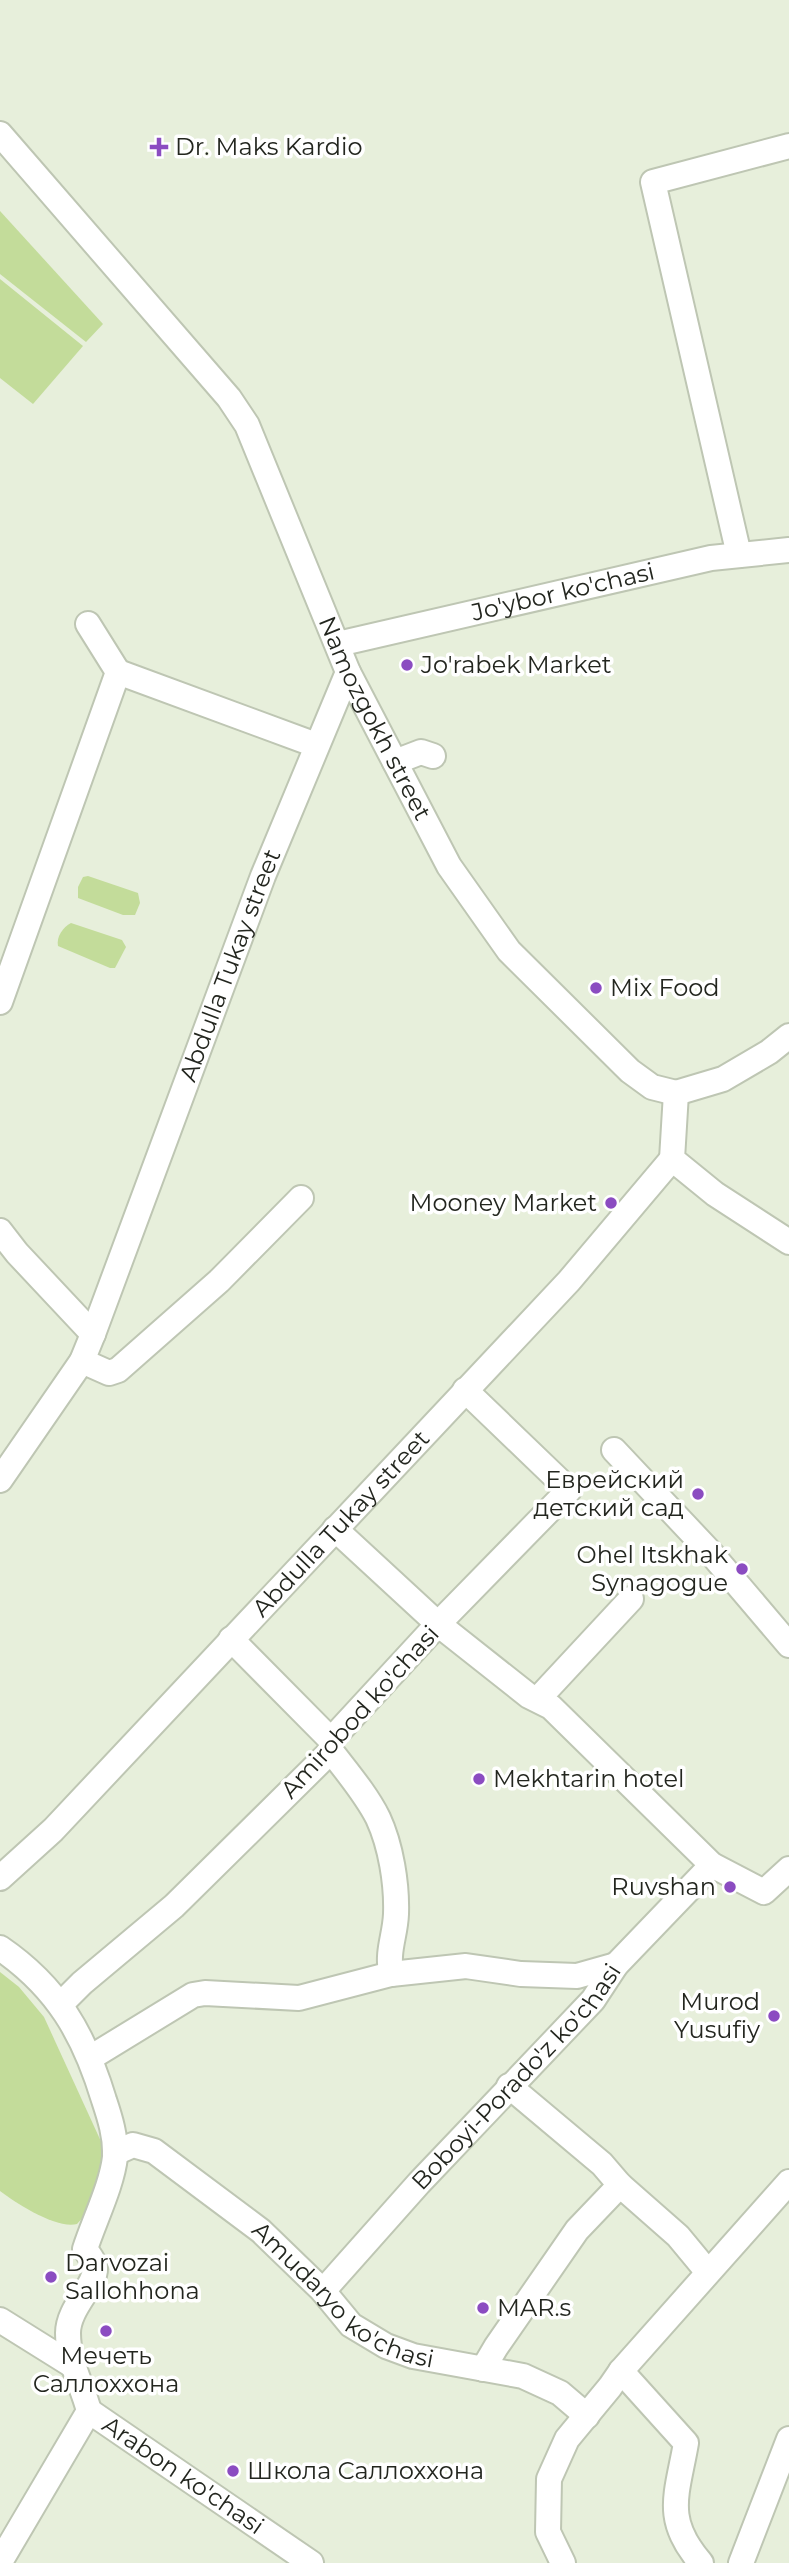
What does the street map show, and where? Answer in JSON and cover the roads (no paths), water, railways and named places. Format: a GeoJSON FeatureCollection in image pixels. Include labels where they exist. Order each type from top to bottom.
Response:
{"type":"FeatureCollection","features":[{"type":"Feature","properties":{"kind":"street","name":"Namozgokh street"},"geometry":{"type":"LineString","coordinates":[[0,134],[220,388],[247,425],[348,672],[450,866],[509,951],[630,1071],[652,1087],[676,1093]]}},
{"type":"Feature","properties":{"kind":"street"},"geometry":{"type":"LineString","coordinates":[[740,555],[653,182],[789,146]]}},
{"type":"Feature","properties":{"kind":"street","name":"Jo'ybor ko'chasi"},"geometry":{"type":"LineString","coordinates":[[338,644],[711,558],[789,550]]}},
{"type":"Feature","properties":{"kind":"street"},"geometry":{"type":"LineString","coordinates":[[88,624],[118,672],[316,745]]}},
{"type":"Feature","properties":{"kind":"street"},"geometry":{"type":"LineString","coordinates":[[0,1002],[118,672]]}},
{"type":"Feature","properties":{"kind":"street","name":"Abdulla Tukay street"},"geometry":{"type":"LineString","coordinates":[[0,1480],[8,1452],[82,1361],[258,889],[348,672]]}},
{"type":"Feature","properties":{"kind":"street"},"geometry":{"type":"LineString","coordinates":[[396,762],[421,752],[433,756]]}},
{"type":"Feature","properties":{"kind":"street"},"geometry":{"type":"LineString","coordinates":[[789,1037],[723,1079],[676,1093],[671,1159],[715,1194],[789,1242]]}},
{"type":"Feature","properties":{"kind":"street","name":"Abdulla Tukay street"},"geometry":{"type":"LineString","coordinates":[[0,1878],[53,1830],[569,1281],[613,1230],[638,1195],[671,1159]]}},
{"type":"Feature","properties":{"kind":"street"},"geometry":{"type":"LineString","coordinates":[[82,1361],[109,1373],[123,1366],[219,1281],[301,1198]]}},
{"type":"Feature","properties":{"kind":"street"},"geometry":{"type":"LineString","coordinates":[[0,1231],[34,1272],[93,1334]]}},
{"type":"Feature","properties":{"kind":"street","name":"Amirobod ko'chasi"},"geometry":{"type":"LineString","coordinates":[[61,2004],[82,1983],[174,1906],[331,1746],[438,1624],[569,1490],[466,1390]]}},
{"type":"Feature","properties":{"kind":"street"},"geometry":{"type":"LineString","coordinates":[[614,1450],[710,1552],[789,1645]]}},
{"type":"Feature","properties":{"kind":"street"},"geometry":{"type":"LineString","coordinates":[[335,1529],[438,1624],[529,1696],[538,1699],[561,1717],[712,1865],[764,1892],[786,1881]]}},
{"type":"Feature","properties":{"kind":"street"},"geometry":{"type":"LineString","coordinates":[[538,1699],[631,1599]]}},
{"type":"Feature","properties":{"kind":"street"},"geometry":{"type":"LineString","coordinates":[[231,1639],[331,1746],[368,1802],[384,1836],[396,1887],[396,1917],[388,1956],[391,1974]]}},
{"type":"Feature","properties":{"kind":"street","name":"Boboyi-Porado'z ko'chasi"},"geometry":{"type":"LineString","coordinates":[[323,2291],[509,2086],[593,2000],[616,1965],[712,1865]]}},
{"type":"Feature","properties":{"kind":"street"},"geometry":{"type":"LineString","coordinates":[[0,1948],[30,1971],[61,2004],[90,2058],[110,2118],[115,2153],[85,2249],[94,2265],[93,2275],[69,2322],[72,2365],[85,2394],[89,2411],[0,2562]]}},
{"type":"Feature","properties":{"kind":"street"},"geometry":{"type":"LineString","coordinates":[[90,2058],[193,1994],[299,1998],[391,1974],[466,1966],[521,1974],[577,1976],[616,1965]]}},
{"type":"Feature","properties":{"kind":"street"},"geometry":{"type":"LineString","coordinates":[[509,2086],[602,2164],[620,2185],[678,2236],[707,2272]]}},
{"type":"Feature","properties":{"kind":"street","name":"Amudaryo ko'chasi"},"geometry":{"type":"LineString","coordinates":[[115,2153],[134,2145],[155,2151],[261,2231],[323,2291],[351,2325],[386,2346],[413,2356],[523,2376],[560,2393],[586,2416]]}},
{"type":"Feature","properties":{"kind":"street"},"geometry":{"type":"LineString","coordinates":[[563,2563],[548,2532],[549,2479],[567,2439],[621,2371],[789,2182]]}},
{"type":"Feature","properties":{"kind":"street"},"geometry":{"type":"LineString","coordinates":[[484,2369],[495,2347],[577,2230],[620,2185]]}},
{"type":"Feature","properties":{"kind":"street"},"geometry":{"type":"LineString","coordinates":[[0,2320],[72,2365]]}},
{"type":"Feature","properties":{"kind":"street"},"geometry":{"type":"LineString","coordinates":[[621,2371],[686,2443],[674,2512],[687,2546],[701,2563]]}},
{"type":"Feature","properties":{"kind":"street","name":"Arabon ko'chasi"},"geometry":{"type":"LineString","coordinates":[[89,2411],[311,2563]]}},
{"type":"Feature","properties":{"kind":"street"},"geometry":{"type":"LineString","coordinates":[[741,2563],[789,2439]]}},
{"type":"Feature","properties":{"kind":"place","name":"Dr. Maks Kardio"},"geometry":{"type":"Point","coordinates":[159,147]}},
{"type":"Feature","properties":{"kind":"place","name":"Jo'rabek Market"},"geometry":{"type":"Point","coordinates":[407,665]}},
{"type":"Feature","properties":{"kind":"place","name":"Mix Food"},"geometry":{"type":"Point","coordinates":[596,988]}},
{"type":"Feature","properties":{"kind":"place","name":"Mooney Market"},"geometry":{"type":"Point","coordinates":[611,1203]}},
{"type":"Feature","properties":{"kind":"place","name":"Еврейский детский сад"},"geometry":{"type":"Point","coordinates":[698,1494]}},
{"type":"Feature","properties":{"kind":"place","name":"Ohel Itskhak Synagogue"},"geometry":{"type":"Point","coordinates":[742,1569]}},
{"type":"Feature","properties":{"kind":"place","name":"Mekhtarin hotel"},"geometry":{"type":"Point","coordinates":[479,1779]}},
{"type":"Feature","properties":{"kind":"place","name":"Ruvshan"},"geometry":{"type":"Point","coordinates":[730,1887]}},
{"type":"Feature","properties":{"kind":"place","name":"Murod Yusufiy"},"geometry":{"type":"Point","coordinates":[774,2016]}},
{"type":"Feature","properties":{"kind":"place","name":"Darvozai Sallohhona"},"geometry":{"type":"Point","coordinates":[51,2277]}},
{"type":"Feature","properties":{"kind":"place","name":"MAR.s"},"geometry":{"type":"Point","coordinates":[483,2308]}},
{"type":"Feature","properties":{"kind":"place","name":"Мечеть Саллоххона"},"geometry":{"type":"Point","coordinates":[106,2331]}},
{"type":"Feature","properties":{"kind":"place","name":"Школа Саллоххона"},"geometry":{"type":"Point","coordinates":[233,2471]}}]}
